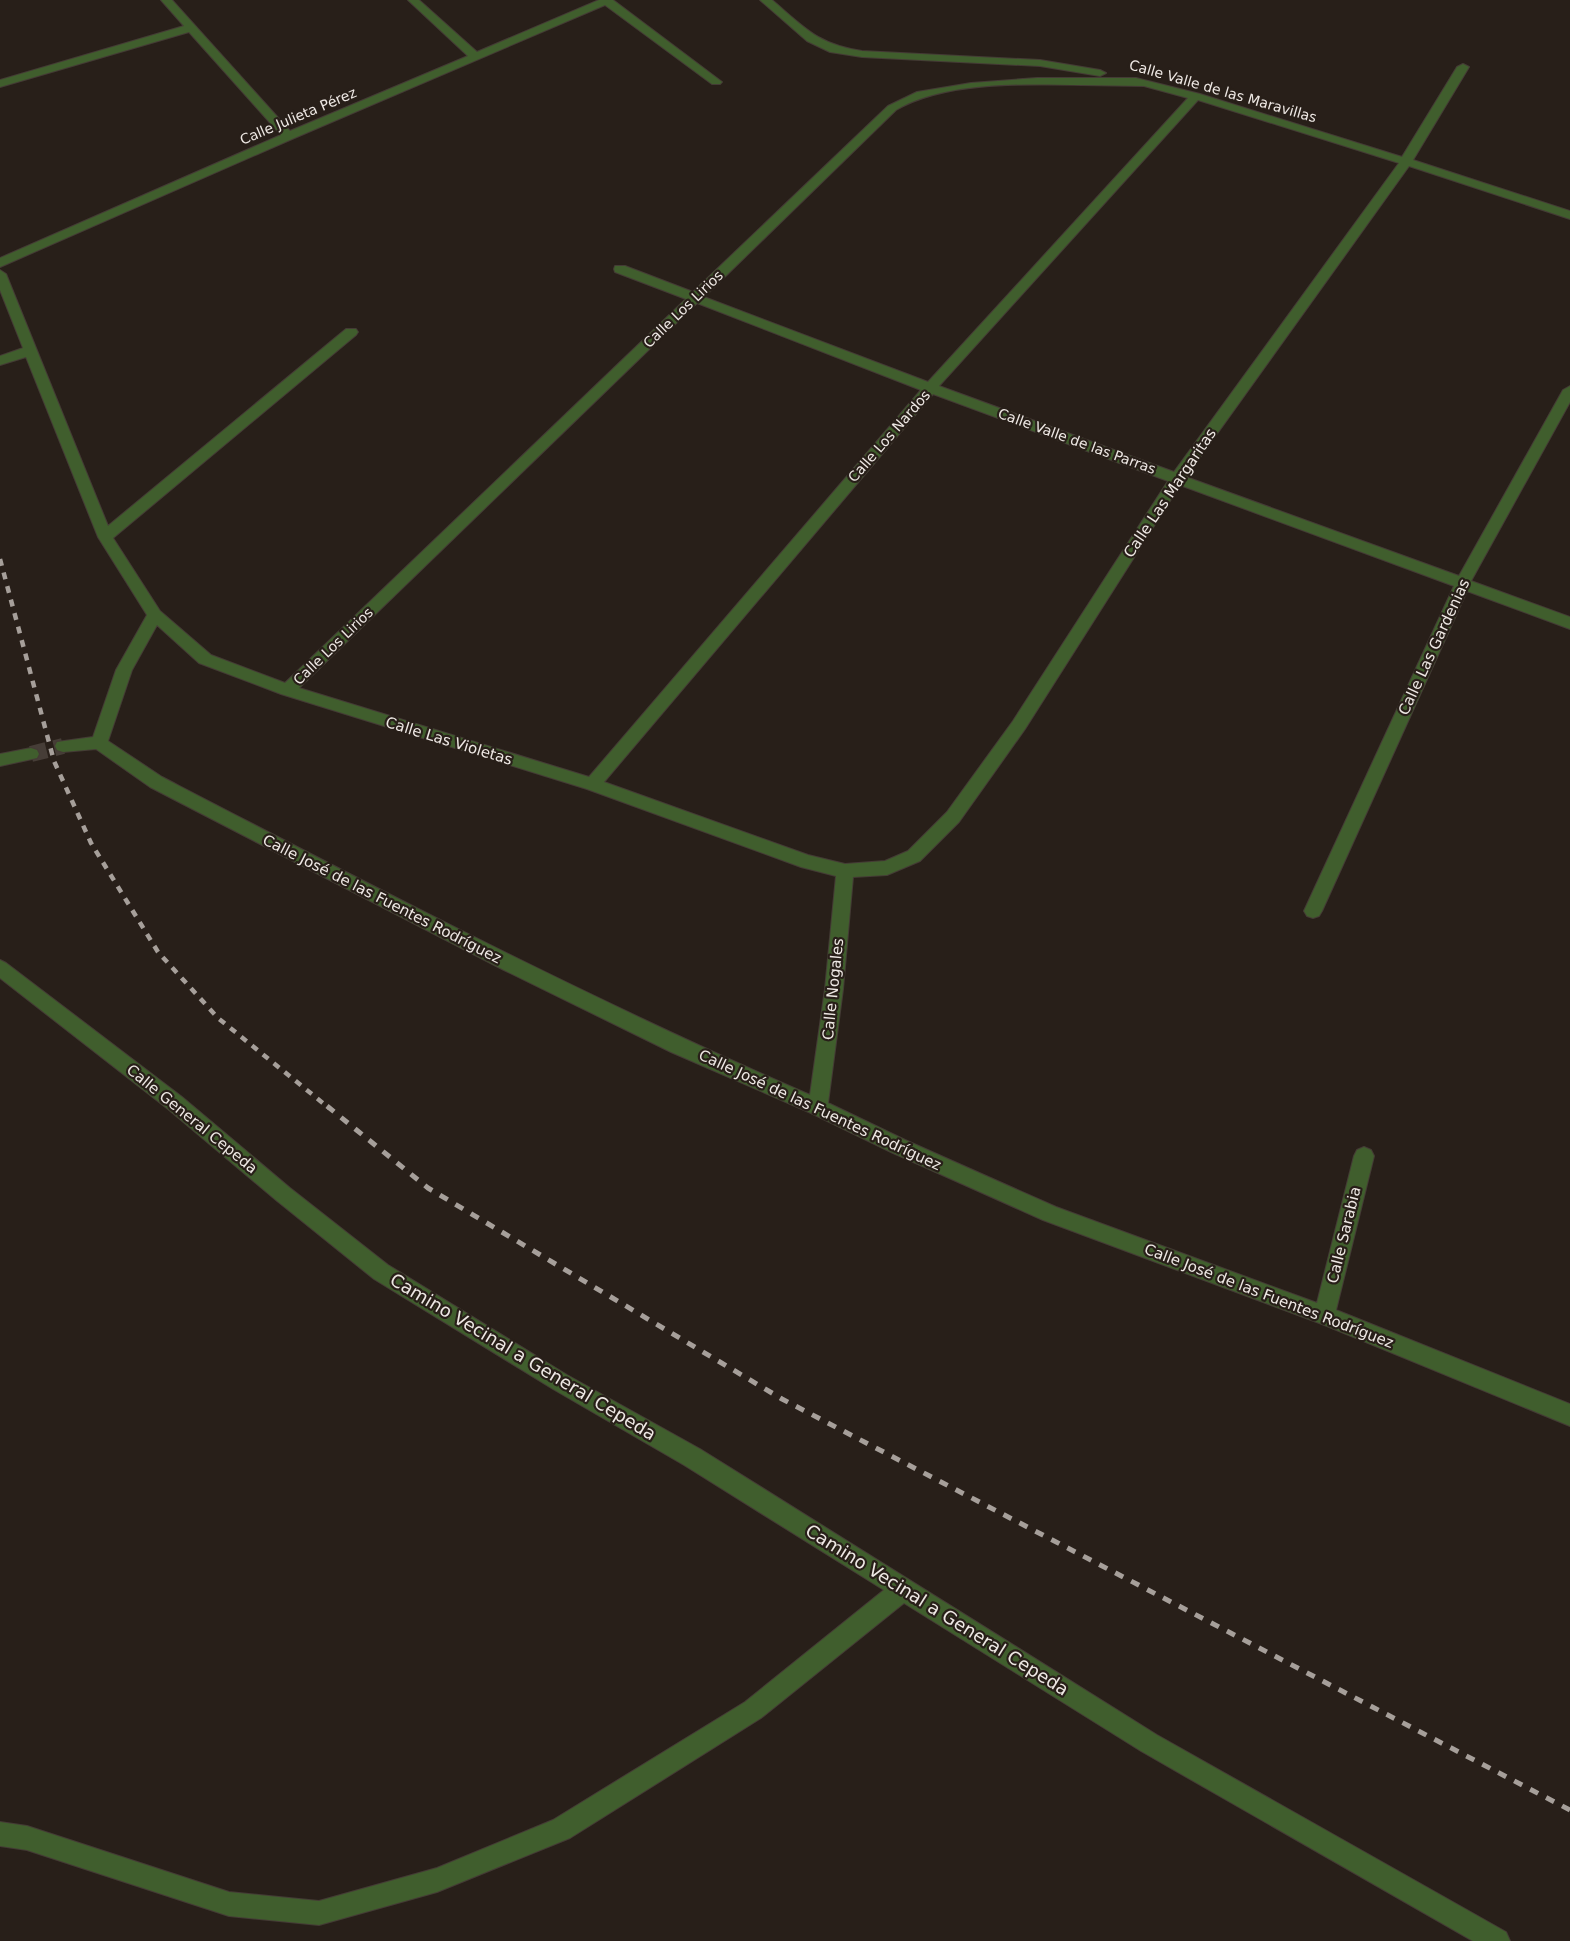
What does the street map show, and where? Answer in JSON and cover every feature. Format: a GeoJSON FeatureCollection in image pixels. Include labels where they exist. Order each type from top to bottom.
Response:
{"type":"FeatureCollection","features":[{"type":"Feature","properties":{"kind":"street"},"geometry":{"type":"LineString","coordinates":[[166,0],[288,136]]}},
{"type":"Feature","properties":{"kind":"street"},"geometry":{"type":"LineString","coordinates":[[413,0],[476,57]]}},
{"type":"Feature","properties":{"kind":"street"},"geometry":{"type":"LineString","coordinates":[[607,0],[716,82]]}},
{"type":"Feature","properties":{"kind":"street","name":"Calle Julieta Pérez"},"geometry":{"type":"LineString","coordinates":[[0,263],[288,136],[607,0]]}},
{"type":"Feature","properties":{"kind":"street","name":"Calle Valle de las Maravillas"},"geometry":{"type":"LineString","coordinates":[[765,0],[812,39],[834,50],[862,54],[1056,65],[1147,83],[1196,96],[1570,215]]}},
{"type":"Feature","properties":{"kind":"street"},"geometry":{"type":"LineString","coordinates":[[0,84],[190,28]]}},
{"type":"Feature","properties":{"kind":"street","name":"Calle Las Margaritas"},"geometry":{"type":"LineString","coordinates":[[845,871],[887,868],[914,856],[953,817],[1019,725],[1177,478],[1406,163],[1421,133],[1463,67]]}},
{"type":"Feature","properties":{"kind":"street","name":"Calle Los Lirios"},"geometry":{"type":"LineString","coordinates":[[287,690],[892,108],[908,98],[926,92],[1047,79],[1147,83]]}},
{"type":"Feature","properties":{"kind":"street","name":"Calle Los Nardos"},"geometry":{"type":"LineString","coordinates":[[592,784],[930,388],[1196,96]]}},
{"type":"Feature","properties":{"kind":"street","name":"Calle Valle de las Parras"},"geometry":{"type":"LineString","coordinates":[[620,269],[930,388],[1570,623]]}},
{"type":"Feature","properties":{"kind":"street"},"geometry":{"type":"LineString","coordinates":[[0,274],[105,537],[351,332]]}},
{"type":"Feature","properties":{"kind":"street"},"geometry":{"type":"LineString","coordinates":[[0,361],[29,351]]}},
{"type":"Feature","properties":{"kind":"street","name":"Calle Las Gardenias"},"geometry":{"type":"LineString","coordinates":[[1312,910],[1462,584],[1570,390]]}},
{"type":"Feature","properties":{"kind":"street","name":"Calle Las Violetas"},"geometry":{"type":"LineString","coordinates":[[105,537],[155,615],[205,658],[287,690],[592,784],[807,862],[845,871]]}},
{"type":"Feature","properties":{"kind":"street"},"geometry":{"type":"LineString","coordinates":[[63,746],[99,743],[124,670],[155,615]]}},
{"type":"Feature","properties":{"kind":"street","name":"Calle José de las Fuentes Rodríguez"},"geometry":{"type":"LineString","coordinates":[[99,743],[156,782],[510,965],[678,1046],[818,1107],[898,1146],[1050,1214],[1324,1315],[1570,1415]]}},
{"type":"Feature","properties":{"kind":"street"},"geometry":{"type":"LineString","coordinates":[[0,760],[30,754]]}},
{"type":"Feature","properties":{"kind":"street","name":"Calle Nogales"},"geometry":{"type":"LineString","coordinates":[[818,1107],[834,989],[845,871]]}},
{"type":"Feature","properties":{"kind":"street","name":"Calle General Cepeda"},"geometry":{"type":"LineString","coordinates":[[0,968],[175,1103],[283,1194],[381,1272]]}},
{"type":"Feature","properties":{"kind":"street","name":"Calle Sarabia"},"geometry":{"type":"LineString","coordinates":[[1324,1315],[1364,1156]]}},
{"type":"Feature","properties":{"kind":"street","name":"Camino Vecinal a General Cepeda"},"geometry":{"type":"LineString","coordinates":[[381,1272],[560,1382],[692,1457],[1149,1743],[1497,1941]]}},
{"type":"Feature","properties":{"kind":"street"},"geometry":{"type":"LineString","coordinates":[[0,1834],[27,1838],[229,1904],[319,1912],[330,1910],[437,1880],[561,1829],[753,1710],[903,1589]]}},
{"type":"Feature","properties":{"kind":"tunnel"},"geometry":{"type":"LineString","coordinates":[[31,754],[63,746]]}},
{"type":"Feature","properties":{"kind":"railway"},"geometry":{"type":"LineString","coordinates":[[0,559],[54,761],[91,843],[158,952],[218,1018],[329,1108]]}},
{"type":"Feature","properties":{"kind":"railway"},"geometry":{"type":"LineString","coordinates":[[327,1106],[428,1188],[782,1399],[1570,1810]]}}]}
